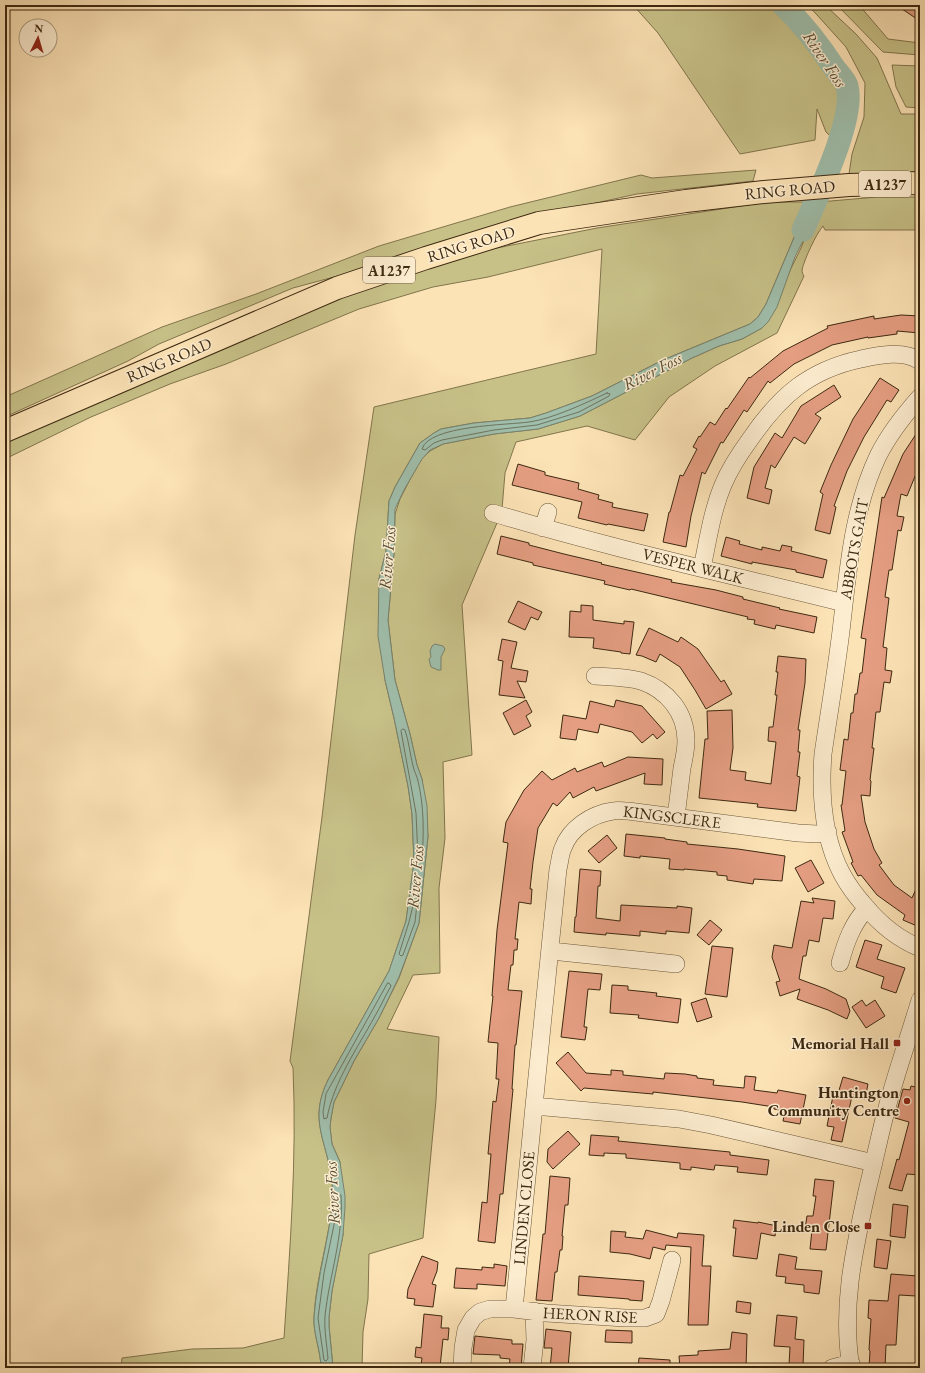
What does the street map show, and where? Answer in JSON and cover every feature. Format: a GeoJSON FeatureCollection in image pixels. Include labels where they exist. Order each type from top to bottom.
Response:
{"type":"FeatureCollection","features":[{"type":"Feature","properties":{"kind":"highway","name":"RING ROAD"},"geometry":{"type":"LineString","coordinates":[[5,431],[337,288],[441,253],[539,223],[686,201],[795,189],[849,185],[920,183]]}},
{"type":"Feature","properties":{"kind":"street"},"geometry":{"type":"LineString","coordinates":[[702,568],[717,505],[729,473],[760,425],[784,397],[815,375],[834,366],[853,360],[889,354],[910,356],[920,361]]}},
{"type":"Feature","properties":{"kind":"street","name":"ABBOTS GAIT"},"geometry":{"type":"LineString","coordinates":[[920,397],[904,415],[879,455],[862,498],[855,530],[844,603],[823,754],[822,772],[824,812],[832,852],[842,873],[853,892],[879,921],[894,933],[920,948]]}},
{"type":"Feature","properties":{"kind":"street","name":"VESPER WALK"},"geometry":{"type":"LineString","coordinates":[[494,513],[545,520],[617,547],[844,603]]}},
{"type":"Feature","properties":{"kind":"street"},"geometry":{"type":"LineString","coordinates":[[595,675],[639,681],[654,687],[664,693],[673,702],[680,713],[685,725],[686,741],[676,817]]}},
{"type":"Feature","properties":{"kind":"street","name":"KINGSCLERE"},"geometry":{"type":"LineString","coordinates":[[540,1047],[551,951],[558,869],[563,848],[569,837],[588,819],[614,810],[798,833],[817,834],[828,832]]}},
{"type":"Feature","properties":{"kind":"street"},"geometry":{"type":"LineString","coordinates":[[839,966],[853,926],[867,908]]}},
{"type":"Feature","properties":{"kind":"street"},"geometry":{"type":"LineString","coordinates":[[551,951],[678,964]]}},
{"type":"Feature","properties":{"kind":"street"},"geometry":{"type":"LineString","coordinates":[[832,1368],[851,1366],[846,1321],[847,1299],[857,1241],[886,1112],[916,1027],[920,1000]]}},
{"type":"Feature","properties":{"kind":"street","name":"LINDEN CLOSE"},"geometry":{"type":"LineString","coordinates":[[514,1309],[540,1047]]}},
{"type":"Feature","properties":{"kind":"street"},"geometry":{"type":"LineString","coordinates":[[534,1106],[679,1119],[874,1163]]}},
{"type":"Feature","properties":{"kind":"street","name":"HERON RISE"},"geometry":{"type":"LineString","coordinates":[[462,1368],[462,1348],[466,1330],[473,1318],[480,1312],[490,1308],[625,1318],[645,1318],[656,1314],[662,1301],[672,1260]]}},
{"type":"Feature","properties":{"kind":"street"},"geometry":{"type":"LineString","coordinates":[[532,1368],[535,1340],[534,1311]]}},
{"type":"Feature","properties":{"kind":"shaded area"},"geometry":{"type":"Polygon","coordinates":[[[633,5],[771,5],[830,74],[839,91],[841,110],[833,139],[826,132],[817,109],[815,140],[740,154],[658,33],[633,5]]]}},
{"type":"Feature","properties":{"kind":"shaded area"},"geometry":{"type":"Polygon","coordinates":[[[808,5],[825,5],[856,34],[877,58],[901,114],[920,114],[920,173],[849,174],[852,154],[864,117],[865,83],[846,47],[808,5]]]}},
{"type":"Feature","properties":{"kind":"shaded area"},"geometry":{"type":"Polygon","coordinates":[[[837,5],[859,5],[888,39],[920,43],[920,55],[883,52],[837,5]]]}},
{"type":"Feature","properties":{"kind":"shaded area"},"geometry":{"type":"Polygon","coordinates":[[[892,65],[920,66],[920,108],[906,107],[896,87],[892,65]]]}},
{"type":"Feature","properties":{"kind":"shaded area"},"geometry":{"type":"Polygon","coordinates":[[[756,170],[753,181],[637,194],[513,221],[345,274],[293,288],[159,344],[128,361],[5,417],[5,397],[162,327],[256,294],[379,246],[510,207],[641,175],[652,178],[756,170]]]}},
{"type":"Feature","properties":{"kind":"shaded area"},"geometry":{"type":"Polygon","coordinates":[[[877,197],[920,197],[920,230],[825,230],[823,226],[808,254],[802,270],[804,276],[777,333],[715,366],[669,397],[635,440],[587,426],[516,442],[505,473],[502,509],[490,520],[497,523],[462,605],[472,755],[443,762],[445,838],[439,888],[440,973],[413,975],[387,1029],[439,1037],[436,1100],[423,1238],[369,1254],[368,1299],[363,1332],[362,1368],[333,1368],[329,1317],[332,1291],[343,1235],[340,1162],[332,1144],[330,1127],[331,1118],[334,1102],[354,1061],[379,1018],[399,978],[419,923],[428,836],[422,779],[395,680],[388,620],[394,553],[395,514],[400,499],[420,460],[430,451],[443,444],[494,434],[538,429],[580,416],[692,358],[719,346],[742,339],[762,328],[801,248],[819,202],[877,197]]]}},
{"type":"Feature","properties":{"kind":"shaded area"},"geometry":{"type":"Polygon","coordinates":[[[767,202],[809,202],[766,304],[758,317],[750,324],[663,360],[592,396],[546,413],[530,418],[474,423],[441,429],[420,443],[395,487],[389,501],[386,551],[379,579],[385,680],[408,786],[412,814],[414,862],[406,921],[389,971],[328,1080],[322,1094],[319,1107],[319,1119],[330,1167],[333,1196],[315,1302],[314,1323],[321,1368],[121,1368],[122,1358],[192,1349],[243,1348],[284,1338],[291,1237],[294,1136],[293,1068],[290,1061],[322,817],[355,535],[374,407],[596,354],[602,249],[488,277],[433,287],[359,309],[226,364],[170,384],[91,417],[5,459],[5,440],[333,300],[424,269],[487,250],[597,228],[767,202]]]}},
{"type":"Feature","properties":{"kind":"water"},"geometry":{"type":"Polygon","coordinates":[[[809,202],[819,202],[813,221],[795,257],[777,307],[768,322],[762,328],[742,339],[719,346],[692,358],[580,416],[538,429],[494,434],[443,444],[430,450],[422,459],[395,509],[394,553],[388,620],[395,680],[422,779],[427,806],[428,836],[419,923],[399,977],[334,1102],[330,1127],[332,1144],[340,1162],[345,1196],[345,1207],[343,1235],[332,1291],[329,1317],[333,1368],[321,1368],[314,1317],[333,1196],[330,1167],[319,1119],[319,1107],[322,1094],[328,1080],[389,971],[406,921],[414,862],[412,814],[408,786],[385,680],[378,636],[379,579],[386,551],[389,501],[395,487],[420,443],[441,429],[474,423],[530,418],[546,413],[592,396],[663,360],[750,324],[758,317],[766,304],[809,202]]]}},
{"type":"Feature","properties":{"kind":"water"},"geometry":{"type":"Polygon","coordinates":[[[435,644],[443,646],[445,649],[441,657],[441,670],[431,667],[429,659],[431,657],[430,651],[432,646],[435,644]]]}},
{"type":"Feature","properties":{"kind":"building"},"geometry":{"type":"Polygon","coordinates":[[[896,5],[920,5],[920,21],[896,5]]]}},
{"type":"Feature","properties":{"kind":"building"},"geometry":{"type":"Polygon","coordinates":[[[901,315],[920,316],[920,333],[897,331],[897,334],[868,337],[832,345],[794,364],[770,383],[768,381],[747,412],[744,410],[723,443],[721,442],[705,474],[702,472],[691,516],[686,547],[663,542],[669,512],[680,475],[683,476],[697,449],[693,447],[699,436],[700,437],[710,422],[715,425],[749,377],[750,378],[783,351],[828,328],[827,326],[874,316],[874,319],[901,315]]]}},
{"type":"Feature","properties":{"kind":"building"},"geometry":{"type":"Polygon","coordinates":[[[880,378],[899,390],[891,402],[887,400],[864,437],[847,471],[834,506],[836,507],[830,534],[815,530],[823,494],[820,492],[831,465],[853,419],[880,378]]]}},
{"type":"Feature","properties":{"kind":"building"},"geometry":{"type":"Polygon","coordinates":[[[834,385],[841,397],[815,414],[821,418],[805,444],[794,437],[775,468],[771,465],[765,488],[772,490],[769,504],[747,498],[754,467],[775,433],[782,438],[801,406],[834,385]]]}},
{"type":"Feature","properties":{"kind":"building"},"geometry":{"type":"Polygon","coordinates":[[[920,428],[920,464],[907,496],[901,494],[897,516],[904,517],[901,531],[898,530],[892,570],[889,570],[885,597],[889,598],[883,647],[887,648],[885,670],[892,671],[890,683],[884,682],[880,712],[876,712],[872,748],[874,748],[870,780],[870,796],[861,795],[865,822],[874,849],[882,863],[879,865],[894,885],[912,898],[920,880],[920,919],[917,926],[903,920],[905,915],[877,895],[861,875],[858,876],[851,863],[853,862],[842,832],[845,831],[841,805],[846,771],[840,770],[844,739],[848,740],[851,713],[853,713],[855,694],[857,694],[860,673],[862,673],[866,639],[861,638],[882,497],[884,498],[903,454],[920,428]]]}},
{"type":"Feature","properties":{"kind":"building"},"geometry":{"type":"Polygon","coordinates":[[[518,464],[545,472],[545,475],[579,483],[578,489],[599,495],[598,499],[613,503],[612,507],[648,514],[644,531],[607,525],[578,518],[582,502],[512,485],[518,464]]]}},
{"type":"Feature","properties":{"kind":"building"},"geometry":{"type":"Polygon","coordinates":[[[501,536],[529,543],[529,545],[602,563],[601,564],[672,580],[671,582],[716,590],[743,597],[743,599],[780,608],[779,609],[817,617],[814,633],[776,625],[775,629],[754,624],[755,620],[747,619],[748,617],[604,584],[605,581],[533,565],[533,563],[497,554],[501,536]]]}},
{"type":"Feature","properties":{"kind":"building"},"geometry":{"type":"Polygon","coordinates":[[[726,537],[740,541],[739,544],[762,550],[762,547],[780,551],[782,545],[792,547],[791,551],[827,560],[823,578],[796,572],[796,570],[752,562],[752,564],[721,556],[726,537]]]}},
{"type":"Feature","properties":{"kind":"building"},"geometry":{"type":"Polygon","coordinates":[[[518,601],[542,612],[538,620],[531,617],[525,630],[508,622],[518,601]]]}},
{"type":"Feature","properties":{"kind":"building"},"geometry":{"type":"Polygon","coordinates":[[[581,605],[593,606],[593,620],[624,624],[624,621],[634,622],[630,654],[593,648],[594,638],[569,637],[570,611],[581,612],[581,605]]]}},
{"type":"Feature","properties":{"kind":"building"},"geometry":{"type":"Polygon","coordinates":[[[649,628],[678,642],[681,637],[698,649],[721,682],[724,680],[732,694],[706,709],[680,667],[660,654],[656,662],[636,655],[649,628]]]}},
{"type":"Feature","properties":{"kind":"building"},"geometry":{"type":"Polygon","coordinates":[[[502,639],[517,642],[511,668],[528,671],[526,682],[517,681],[525,698],[499,695],[503,661],[498,660],[502,639]]]}},
{"type":"Feature","properties":{"kind":"building"},"geometry":{"type":"Polygon","coordinates":[[[778,656],[806,659],[805,683],[798,730],[800,730],[798,752],[800,752],[797,776],[800,777],[796,811],[757,807],[758,804],[699,798],[705,739],[708,739],[707,711],[732,710],[733,748],[730,770],[746,772],[745,780],[771,784],[776,742],[768,741],[769,727],[773,727],[777,695],[775,695],[778,672],[776,672],[778,656]]]}},
{"type":"Feature","properties":{"kind":"building"},"geometry":{"type":"Polygon","coordinates":[[[526,700],[532,712],[526,716],[531,726],[514,735],[503,713],[526,700]]]}},
{"type":"Feature","properties":{"kind":"building"},"geometry":{"type":"Polygon","coordinates":[[[616,700],[642,706],[665,732],[657,739],[653,734],[642,743],[632,732],[600,724],[598,733],[578,729],[576,740],[560,738],[563,715],[586,719],[590,701],[614,707],[616,700]]]}},
{"type":"Feature","properties":{"kind":"building"},"geometry":{"type":"Polygon","coordinates":[[[628,757],[663,759],[662,785],[644,784],[645,773],[596,791],[594,787],[573,798],[570,792],[557,806],[553,803],[538,828],[530,889],[532,889],[531,904],[519,902],[515,939],[518,939],[517,950],[514,950],[513,965],[511,965],[508,990],[522,991],[515,1045],[513,1089],[503,1194],[500,1194],[495,1243],[478,1241],[482,1202],[487,1203],[491,1154],[488,1154],[493,1101],[496,1102],[499,1079],[496,1079],[498,1043],[488,1042],[493,996],[497,930],[508,843],[503,842],[506,822],[524,790],[542,771],[552,780],[575,768],[577,772],[602,762],[604,767],[628,757]]]}},
{"type":"Feature","properties":{"kind":"building"},"geometry":{"type":"Polygon","coordinates":[[[626,834],[665,838],[687,842],[687,844],[738,849],[785,856],[782,881],[754,879],[753,884],[727,880],[727,876],[717,875],[717,872],[669,869],[670,859],[624,856],[626,834]]]}},
{"type":"Feature","properties":{"kind":"building"},"geometry":{"type":"Polygon","coordinates":[[[607,835],[617,848],[599,863],[588,851],[607,835]]]}},
{"type":"Feature","properties":{"kind":"building"},"geometry":{"type":"Polygon","coordinates":[[[811,860],[824,883],[808,892],[795,868],[811,860]]]}},
{"type":"Feature","properties":{"kind":"building"},"geometry":{"type":"Polygon","coordinates":[[[580,869],[601,871],[600,886],[598,886],[596,918],[620,921],[621,905],[677,908],[677,906],[692,908],[689,933],[666,931],[666,934],[640,931],[640,936],[574,932],[580,869]]]}},
{"type":"Feature","properties":{"kind":"building"},"geometry":{"type":"Polygon","coordinates":[[[812,898],[835,901],[833,919],[823,918],[819,942],[809,940],[806,956],[803,956],[799,979],[826,989],[846,999],[850,1011],[847,1019],[828,1010],[797,999],[800,989],[780,996],[776,982],[780,981],[772,957],[774,945],[792,948],[801,901],[814,903],[812,898]]]}},
{"type":"Feature","properties":{"kind":"building"},"geometry":{"type":"Polygon","coordinates":[[[710,920],[722,930],[709,945],[697,935],[710,920]]]}},
{"type":"Feature","properties":{"kind":"building"},"geometry":{"type":"Polygon","coordinates":[[[865,940],[882,945],[877,959],[905,968],[896,993],[881,988],[884,977],[856,967],[865,940]]]}},
{"type":"Feature","properties":{"kind":"building"},"geometry":{"type":"Polygon","coordinates":[[[712,946],[733,948],[727,997],[705,994],[712,946]]]}},
{"type":"Feature","properties":{"kind":"building"},"geometry":{"type":"Polygon","coordinates":[[[569,971],[602,974],[600,990],[588,989],[584,1027],[587,1027],[585,1040],[561,1037],[569,971]]]}},
{"type":"Feature","properties":{"kind":"building"},"geometry":{"type":"Polygon","coordinates":[[[612,985],[628,986],[628,990],[657,993],[656,996],[681,999],[678,1023],[638,1018],[639,1015],[610,1013],[612,985]]]}},
{"type":"Feature","properties":{"kind":"building"},"geometry":{"type":"Polygon","coordinates":[[[706,998],[712,1017],[697,1022],[691,1003],[706,998]]]}},
{"type":"Feature","properties":{"kind":"building"},"geometry":{"type":"Polygon","coordinates":[[[862,1000],[866,1006],[875,1000],[885,1016],[866,1028],[852,1007],[862,1000]]]}},
{"type":"Feature","properties":{"kind":"building"},"geometry":{"type":"Polygon","coordinates":[[[568,1052],[586,1073],[611,1075],[611,1070],[623,1071],[623,1075],[664,1079],[665,1073],[685,1074],[697,1076],[697,1078],[714,1080],[713,1085],[744,1088],[745,1076],[756,1077],[754,1090],[777,1093],[778,1090],[806,1095],[800,1124],[783,1121],[785,1111],[774,1109],[774,1107],[742,1102],[653,1092],[653,1094],[584,1088],[581,1091],[556,1063],[568,1052]]]}},
{"type":"Feature","properties":{"kind":"building"},"geometry":{"type":"Polygon","coordinates":[[[843,1077],[868,1084],[865,1099],[852,1096],[842,1142],[831,1140],[834,1127],[827,1126],[833,1096],[837,1097],[843,1077]]]}},
{"type":"Feature","properties":{"kind":"building"},"geometry":{"type":"Polygon","coordinates":[[[911,1086],[920,1088],[920,1175],[907,1174],[902,1191],[889,1188],[897,1159],[899,1160],[909,1122],[895,1118],[903,1089],[910,1090],[911,1086]]]}},
{"type":"Feature","properties":{"kind":"building"},"geometry":{"type":"Polygon","coordinates":[[[568,1131],[580,1144],[553,1169],[547,1162],[548,1149],[568,1131]]]}},
{"type":"Feature","properties":{"kind":"building"},"geometry":{"type":"Polygon","coordinates":[[[591,1135],[619,1137],[618,1141],[730,1152],[730,1155],[769,1160],[767,1175],[737,1172],[738,1167],[715,1165],[714,1170],[691,1167],[691,1170],[680,1169],[680,1163],[626,1158],[626,1154],[604,1153],[604,1156],[589,1155],[591,1135]]]}},
{"type":"Feature","properties":{"kind":"building"},"geometry":{"type":"Polygon","coordinates":[[[550,1176],[570,1178],[568,1205],[565,1205],[562,1250],[560,1250],[557,1272],[555,1272],[552,1301],[536,1300],[543,1234],[545,1234],[550,1176]]]}},
{"type":"Feature","properties":{"kind":"building"},"geometry":{"type":"Polygon","coordinates":[[[815,1179],[834,1181],[826,1250],[810,1249],[812,1230],[805,1229],[807,1216],[813,1216],[816,1196],[813,1196],[815,1179]]]}},
{"type":"Feature","properties":{"kind":"building"},"geometry":{"type":"Polygon","coordinates":[[[893,1204],[908,1206],[905,1238],[890,1236],[893,1204]]]}},
{"type":"Feature","properties":{"kind":"building"},"geometry":{"type":"Polygon","coordinates":[[[734,1220],[758,1222],[777,1226],[775,1236],[761,1233],[757,1259],[733,1256],[736,1228],[733,1228],[734,1220]]]}},
{"type":"Feature","properties":{"kind":"building"},"geometry":{"type":"Polygon","coordinates":[[[646,1230],[677,1238],[678,1233],[704,1235],[702,1266],[711,1266],[708,1325],[688,1325],[691,1247],[666,1245],[665,1250],[653,1247],[650,1259],[630,1254],[610,1252],[611,1231],[626,1232],[625,1237],[643,1239],[646,1230]]]}},
{"type":"Feature","properties":{"kind":"building"},"geometry":{"type":"Polygon","coordinates":[[[877,1239],[891,1241],[887,1269],[874,1267],[877,1239]]]}},
{"type":"Feature","properties":{"kind":"building"},"geometry":{"type":"Polygon","coordinates":[[[779,1254],[797,1257],[795,1269],[822,1271],[819,1294],[804,1292],[804,1285],[785,1283],[786,1277],[776,1276],[779,1254]]]}},
{"type":"Feature","properties":{"kind":"building"},"geometry":{"type":"Polygon","coordinates":[[[422,1256],[438,1262],[437,1271],[432,1284],[436,1285],[433,1307],[414,1305],[415,1299],[407,1298],[408,1289],[422,1256]]]}},
{"type":"Feature","properties":{"kind":"building"},"geometry":{"type":"Polygon","coordinates":[[[494,1264],[507,1266],[505,1286],[477,1284],[477,1289],[454,1288],[456,1268],[482,1270],[482,1267],[494,1268],[494,1264]]]}},
{"type":"Feature","properties":{"kind":"building"},"geometry":{"type":"Polygon","coordinates":[[[891,1274],[918,1276],[916,1296],[899,1295],[896,1345],[886,1345],[885,1368],[869,1368],[871,1319],[868,1318],[869,1300],[888,1301],[891,1274]]]}},
{"type":"Feature","properties":{"kind":"building"},"geometry":{"type":"Polygon","coordinates":[[[579,1276],[644,1281],[642,1301],[578,1295],[579,1276]]]}},
{"type":"Feature","properties":{"kind":"building"},"geometry":{"type":"Polygon","coordinates":[[[737,1301],[751,1303],[750,1314],[736,1312],[737,1301]]]}},
{"type":"Feature","properties":{"kind":"building"},"geometry":{"type":"Polygon","coordinates":[[[424,1314],[442,1316],[441,1328],[449,1328],[448,1340],[443,1339],[440,1367],[421,1365],[422,1358],[415,1357],[416,1347],[421,1348],[424,1314]]]}},
{"type":"Feature","properties":{"kind":"building"},"geometry":{"type":"Polygon","coordinates":[[[777,1315],[797,1317],[795,1339],[804,1340],[803,1366],[789,1365],[790,1347],[774,1346],[777,1315]]]}},
{"type":"Feature","properties":{"kind":"building"},"geometry":{"type":"Polygon","coordinates":[[[546,1329],[571,1332],[568,1368],[550,1368],[552,1348],[544,1348],[546,1329]]]}},
{"type":"Feature","properties":{"kind":"building"},"geometry":{"type":"Polygon","coordinates":[[[606,1330],[632,1331],[632,1343],[605,1342],[606,1330]]]}},
{"type":"Feature","properties":{"kind":"building"},"geometry":{"type":"Polygon","coordinates":[[[732,1332],[747,1334],[746,1368],[680,1368],[679,1356],[698,1355],[698,1351],[730,1349],[732,1332]]]}},
{"type":"Feature","properties":{"kind":"building"},"geometry":{"type":"Polygon","coordinates":[[[475,1336],[512,1340],[512,1344],[523,1344],[521,1368],[509,1367],[510,1359],[500,1358],[500,1355],[473,1354],[475,1336]]]}},
{"type":"Feature","properties":{"kind":"building"},"geometry":{"type":"Polygon","coordinates":[[[639,1358],[670,1360],[670,1368],[638,1368],[639,1358]]]}},
{"type":"Feature","properties":{"kind":"waterway","name":"River Foss"},"geometry":{"type":"LineString","coordinates":[[783,5],[811,36],[847,86],[848,100],[846,118],[825,179],[803,230]]}},
{"type":"Feature","properties":{"kind":"place","name":"Memorial Hall"},"geometry":{"type":"Point","coordinates":[897,1043]}},
{"type":"Feature","properties":{"kind":"place","name":"Huntington Community Centre"},"geometry":{"type":"Point","coordinates":[907,1101]}},
{"type":"Feature","properties":{"kind":"place","name":"Linden Close"},"geometry":{"type":"Point","coordinates":[868,1226]}}]}
